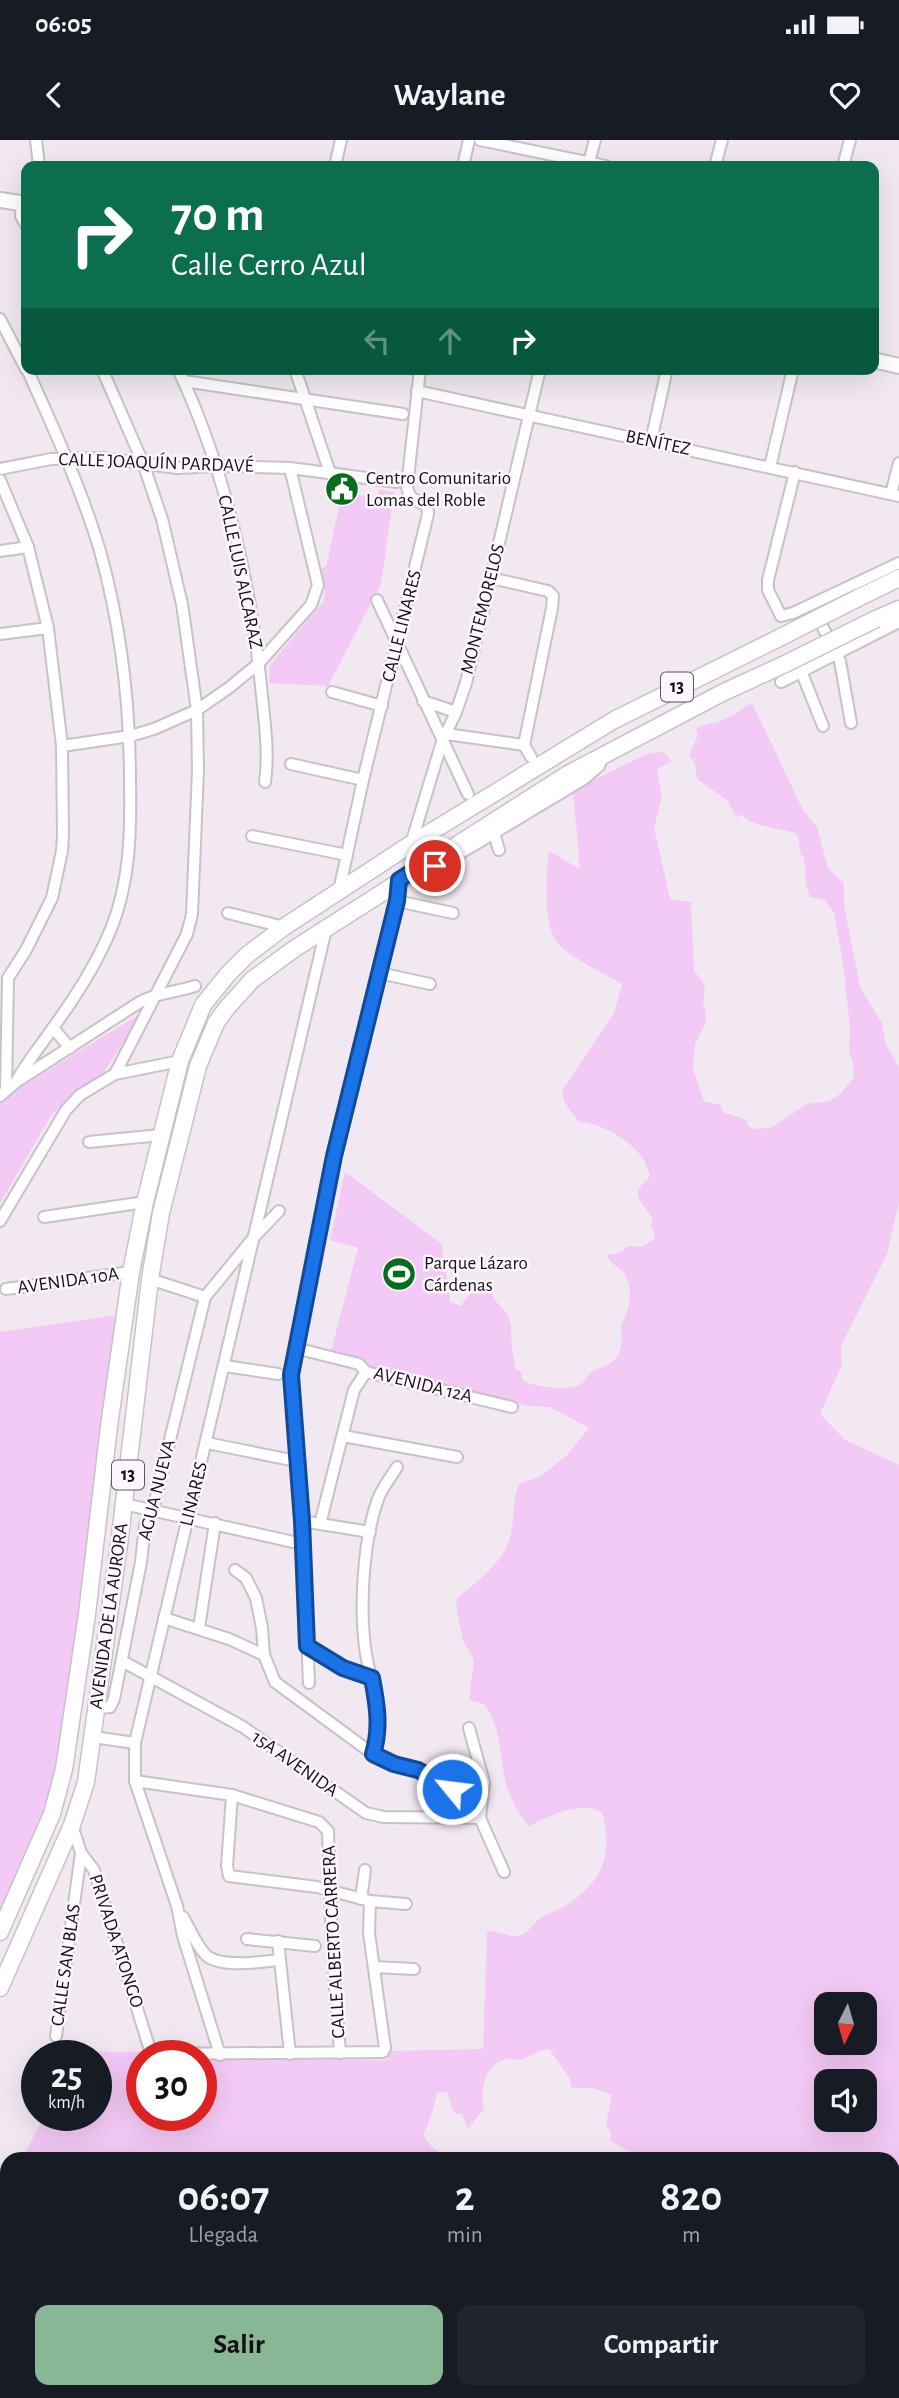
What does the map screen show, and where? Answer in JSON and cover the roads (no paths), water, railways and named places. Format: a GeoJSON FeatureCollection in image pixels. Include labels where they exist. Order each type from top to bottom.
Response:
{"type":"FeatureCollection","features":[{"type":"Feature","properties":{"kind":"main road"},"geometry":{"type":"LineString","coordinates":[[0,200],[21,203]]}},
{"type":"Feature","properties":{"kind":"main road"},"geometry":{"type":"LineString","coordinates":[[879,361],[899,366]]}},
{"type":"Feature","properties":{"kind":"main road","name":"13"},"geometry":{"type":"LineString","coordinates":[[180,1061],[197,1015],[208,997],[237,964],[284,927],[411,844],[614,720],[899,578]]}},
{"type":"Feature","properties":{"kind":"main road","name":"13"},"geometry":{"type":"LineString","coordinates":[[326,929],[568,774],[722,693],[899,609]]}},
{"type":"Feature","properties":{"kind":"main road"},"geometry":{"type":"LineString","coordinates":[[710,671],[719,672],[724,677],[722,693]]}},
{"type":"Feature","properties":{"kind":"main road","name":"AVENIDA DE LA AURORA"},"geometry":{"type":"LineString","coordinates":[[0,1988],[72,1825],[86,1782],[124,1504],[150,1279],[161,1213],[198,1066],[220,1016],[244,988],[294,948],[326,929]]}},
{"type":"Feature","properties":{"kind":"main road","name":"AVENIDA DE LA AURORA"},"geometry":{"type":"LineString","coordinates":[[0,1932],[52,1814],[60,1787],[87,1614],[107,1439],[131,1272],[145,1202],[180,1061]]}},
{"type":"Feature","properties":{"kind":"main road"},"geometry":{"type":"LineString","coordinates":[[87,1614],[91,1625],[96,1628],[102,1629],[108,1625]]}},
{"type":"Feature","properties":{"kind":"main road"},"geometry":{"type":"LineString","coordinates":[[79,1665],[90,1659],[98,1662],[102,1669]]}},
{"type":"Feature","properties":{"kind":"street"},"geometry":{"type":"LineString","coordinates":[[36,140],[38,161]]}},
{"type":"Feature","properties":{"kind":"street"},"geometry":{"type":"LineString","coordinates":[[336,161],[341,140]]}},
{"type":"Feature","properties":{"kind":"street"},"geometry":{"type":"LineString","coordinates":[[464,161],[469,140]]}},
{"type":"Feature","properties":{"kind":"street"},"geometry":{"type":"LineString","coordinates":[[480,140],[575,161]]}},
{"type":"Feature","properties":{"kind":"street"},"geometry":{"type":"LineString","coordinates":[[590,161],[595,140]]}},
{"type":"Feature","properties":{"kind":"street"},"geometry":{"type":"LineString","coordinates":[[716,161],[722,140]]}},
{"type":"Feature","properties":{"kind":"street"},"geometry":{"type":"LineString","coordinates":[[844,161],[850,140]]}},
{"type":"Feature","properties":{"kind":"street"},"geometry":{"type":"LineString","coordinates":[[0,318],[21,359]]}},
{"type":"Feature","properties":{"kind":"street"},"geometry":{"type":"LineString","coordinates":[[16,1082],[87,979],[100,955],[121,894],[130,841],[130,736],[124,676],[100,551],[65,457],[29,375]]}},
{"type":"Feature","properties":{"kind":"street"},"geometry":{"type":"LineString","coordinates":[[105,375],[143,463],[162,519],[175,572],[197,710],[197,830],[191,921],[187,934],[115,1074]]}},
{"type":"Feature","properties":{"kind":"street","name":"CALLE LUIS ALCARAZ"},"geometry":{"type":"LineString","coordinates":[[181,375],[216,466],[239,554],[259,663],[267,748],[265,782]]}},
{"type":"Feature","properties":{"kind":"street"},"geometry":{"type":"LineString","coordinates":[[297,375],[330,473]]}},
{"type":"Feature","properties":{"kind":"street","name":"CALLE LINARES"},"geometry":{"type":"LineString","coordinates":[[340,891],[363,780],[428,514],[427,506],[410,497],[407,487],[419,375]]}},
{"type":"Feature","properties":{"kind":"street","name":"MONTEMORELOS"},"geometry":{"type":"LineString","coordinates":[[411,844],[444,738],[456,712],[539,375]]}},
{"type":"Feature","properties":{"kind":"street"},"geometry":{"type":"LineString","coordinates":[[651,441],[666,375]]}},
{"type":"Feature","properties":{"kind":"street"},"geometry":{"type":"LineString","coordinates":[[770,467],[792,375]]}},
{"type":"Feature","properties":{"kind":"street"},"geometry":{"type":"LineString","coordinates":[[184,381],[403,414]]}},
{"type":"Feature","properties":{"kind":"street","name":"BENÍTEZ"},"geometry":{"type":"LineString","coordinates":[[417,391],[895,495]]}},
{"type":"Feature","properties":{"kind":"street","name":"CALLE JOAQUÍN PARDAVÉ"},"geometry":{"type":"LineString","coordinates":[[0,470],[65,457],[103,458],[177,468],[290,468],[397,482]]}},
{"type":"Feature","properties":{"kind":"street"},"geometry":{"type":"LineString","coordinates":[[895,495],[899,463]]}},
{"type":"Feature","properties":{"kind":"street"},"geometry":{"type":"LineString","coordinates":[[62,746],[130,736],[154,729],[197,710],[259,663],[311,605],[317,593],[317,579],[290,468]]}},
{"type":"Feature","properties":{"kind":"street"},"geometry":{"type":"LineString","coordinates":[[795,472],[767,584],[782,617],[899,563]]}},
{"type":"Feature","properties":{"kind":"street"},"geometry":{"type":"LineString","coordinates":[[0,480],[28,547],[48,628],[62,746],[64,835],[52,898],[26,950],[8,978],[3,1093]]}},
{"type":"Feature","properties":{"kind":"street"},"geometry":{"type":"LineString","coordinates":[[0,551],[28,547]]}},
{"type":"Feature","properties":{"kind":"street"},"geometry":{"type":"LineString","coordinates":[[491,578],[552,594],[553,604],[524,746],[531,757]]}},
{"type":"Feature","properties":{"kind":"street"},"geometry":{"type":"LineString","coordinates":[[377,600],[468,794]]}},
{"type":"Feature","properties":{"kind":"street"},"geometry":{"type":"LineString","coordinates":[[810,603],[837,653],[851,723]]}},
{"type":"Feature","properties":{"kind":"street"},"geometry":{"type":"LineString","coordinates":[[780,682],[899,622]]}},
{"type":"Feature","properties":{"kind":"street"},"geometry":{"type":"LineString","coordinates":[[0,634],[48,628]]}},
{"type":"Feature","properties":{"kind":"street"},"geometry":{"type":"LineString","coordinates":[[801,671],[822,726]]}},
{"type":"Feature","properties":{"kind":"street"},"geometry":{"type":"LineString","coordinates":[[332,692],[382,706]]}},
{"type":"Feature","properties":{"kind":"street"},"geometry":{"type":"LineString","coordinates":[[423,701],[456,712]]}},
{"type":"Feature","properties":{"kind":"street"},"geometry":{"type":"LineString","coordinates":[[444,738],[524,746]]}},
{"type":"Feature","properties":{"kind":"street"},"geometry":{"type":"LineString","coordinates":[[424,864],[440,865],[584,779],[599,766],[604,756]]}},
{"type":"Feature","properties":{"kind":"street"},"geometry":{"type":"LineString","coordinates":[[291,764],[363,780]]}},
{"type":"Feature","properties":{"kind":"street"},"geometry":{"type":"LineString","coordinates":[[494,833],[499,850]]}},
{"type":"Feature","properties":{"kind":"street"},"geometry":{"type":"LineString","coordinates":[[252,836],[346,855]]}},
{"type":"Feature","properties":{"kind":"street"},"geometry":{"type":"LineString","coordinates":[[309,1683],[302,1521],[291,1375],[334,1156],[397,901],[399,880]]}},
{"type":"Feature","properties":{"kind":"street"},"geometry":{"type":"LineString","coordinates":[[397,901],[453,913]]}},
{"type":"Feature","properties":{"kind":"street"},"geometry":{"type":"LineString","coordinates":[[229,913],[284,927]]}},
{"type":"Feature","properties":{"kind":"street","name":"LINARES"},"geometry":{"type":"LineString","coordinates":[[220,2055],[183,1936],[177,1906],[135,1782],[135,1743],[326,929]]}},
{"type":"Feature","properties":{"kind":"street"},"geometry":{"type":"LineString","coordinates":[[379,973],[430,984]]}},
{"type":"Feature","properties":{"kind":"street"},"geometry":{"type":"LineString","coordinates":[[3,1093],[16,1082],[154,996],[195,986]]}},
{"type":"Feature","properties":{"kind":"street"},"geometry":{"type":"LineString","coordinates":[[53,1028],[70,1048]]}},
{"type":"Feature","properties":{"kind":"street"},"geometry":{"type":"LineString","coordinates":[[0,1221],[66,1110],[80,1096],[115,1074],[180,1061]]}},
{"type":"Feature","properties":{"kind":"street"},"geometry":{"type":"LineString","coordinates":[[89,1142],[162,1135]]}},
{"type":"Feature","properties":{"kind":"street"},"geometry":{"type":"LineString","coordinates":[[44,1217],[145,1202]]}},
{"type":"Feature","properties":{"kind":"street","name":"AGUA NUEVA"},"geometry":{"type":"LineString","coordinates":[[97,1708],[111,1705],[122,1661],[145,1524],[153,1509],[205,1297],[279,1211]]}},
{"type":"Feature","properties":{"kind":"street","name":"AVENIDA 10A"},"geometry":{"type":"LineString","coordinates":[[6,1289],[131,1272]]}},
{"type":"Feature","properties":{"kind":"street"},"geometry":{"type":"LineString","coordinates":[[150,1279],[205,1297]]}},
{"type":"Feature","properties":{"kind":"street","name":"AVENIDA 12A"},"geometry":{"type":"LineString","coordinates":[[295,1349],[359,1364],[366,1372],[512,1407]]}},
{"type":"Feature","properties":{"kind":"street"},"geometry":{"type":"LineString","coordinates":[[225,1366],[278,1374]]}},
{"type":"Feature","properties":{"kind":"street"},"geometry":{"type":"LineString","coordinates":[[320,1524],[354,1390],[366,1372]]}},
{"type":"Feature","properties":{"kind":"street"},"geometry":{"type":"LineString","coordinates":[[343,1436],[457,1458]]}},
{"type":"Feature","properties":{"kind":"street"},"geometry":{"type":"LineString","coordinates":[[207,1443],[296,1461]]}},
{"type":"Feature","properties":{"kind":"street"},"geometry":{"type":"LineString","coordinates":[[373,1754],[378,1738],[378,1717],[363,1623],[366,1567],[378,1498],[397,1467]]}},
{"type":"Feature","properties":{"kind":"street"},"geometry":{"type":"LineString","coordinates":[[124,1504],[302,1544]]}},
{"type":"Feature","properties":{"kind":"street"},"geometry":{"type":"LineString","coordinates":[[302,1521],[370,1532]]}},
{"type":"Feature","properties":{"kind":"street"},"geometry":{"type":"LineString","coordinates":[[199,1628],[215,1523]]}},
{"type":"Feature","properties":{"kind":"street"},"geometry":{"type":"LineString","coordinates":[[235,1570],[246,1578],[256,1598],[264,1655],[275,1682],[373,1754],[394,1764],[418,1770],[462,1796],[474,1798]]}},
{"type":"Feature","properties":{"kind":"street"},"geometry":{"type":"LineString","coordinates":[[164,1618],[199,1628],[264,1655]]}},
{"type":"Feature","properties":{"kind":"street"},"geometry":{"type":"LineString","coordinates":[[307,1646],[343,1668],[372,1678]]}},
{"type":"Feature","properties":{"kind":"street","name":"15A AVENIDA"},"geometry":{"type":"LineString","coordinates":[[122,1661],[243,1727],[366,1813],[384,1817],[480,1818]]}},
{"type":"Feature","properties":{"kind":"street"},"geometry":{"type":"LineString","coordinates":[[469,1728],[484,1783],[480,1818],[504,1872]]}},
{"type":"Feature","properties":{"kind":"street"},"geometry":{"type":"LineString","coordinates":[[93,1737],[135,1743]]}},
{"type":"Feature","properties":{"kind":"street"},"geometry":{"type":"LineString","coordinates":[[135,1782],[232,1795],[227,1866],[229,1876],[329,1889],[365,1900],[406,1904]]}},
{"type":"Feature","properties":{"kind":"street","name":"CALLE ALBERTO CARRERA"},"geometry":{"type":"LineString","coordinates":[[232,1795],[319,1822],[328,1831],[329,1889],[340,2053]]}},
{"type":"Feature","properties":{"kind":"street","name":"PRIVADA ATONGO"},"geometry":{"type":"LineString","coordinates":[[72,1825],[81,1853],[94,1870],[150,2050],[158,2054],[220,2055]]}},
{"type":"Feature","properties":{"kind":"street","name":"CALLE SAN BLAS"},"geometry":{"type":"LineString","coordinates":[[56,2036],[81,1853]]}},
{"type":"Feature","properties":{"kind":"street"},"geometry":{"type":"LineString","coordinates":[[220,2055],[379,2053],[385,2048],[365,1900],[365,1870]]}},
{"type":"Feature","properties":{"kind":"street"},"geometry":{"type":"LineString","coordinates":[[177,1906],[204,1953],[212,1959],[234,1963],[279,1960]]}},
{"type":"Feature","properties":{"kind":"street"},"geometry":{"type":"LineString","coordinates":[[247,1939],[315,1946]]}},
{"type":"Feature","properties":{"kind":"street"},"geometry":{"type":"LineString","coordinates":[[278,1941],[290,2054]]}},
{"type":"Feature","properties":{"kind":"street"},"geometry":{"type":"LineString","coordinates":[[374,1967],[414,1969]]}},
{"type":"Feature","properties":{"kind":"place","name":"Centro Comunitario Lomas del Roble"},"geometry":{"type":"Point","coordinates":[342,489]}},
{"type":"Feature","properties":{"kind":"place","name":"Parque Lázaro Cárdenas"},"geometry":{"type":"Point","coordinates":[399,1274]}}]}
